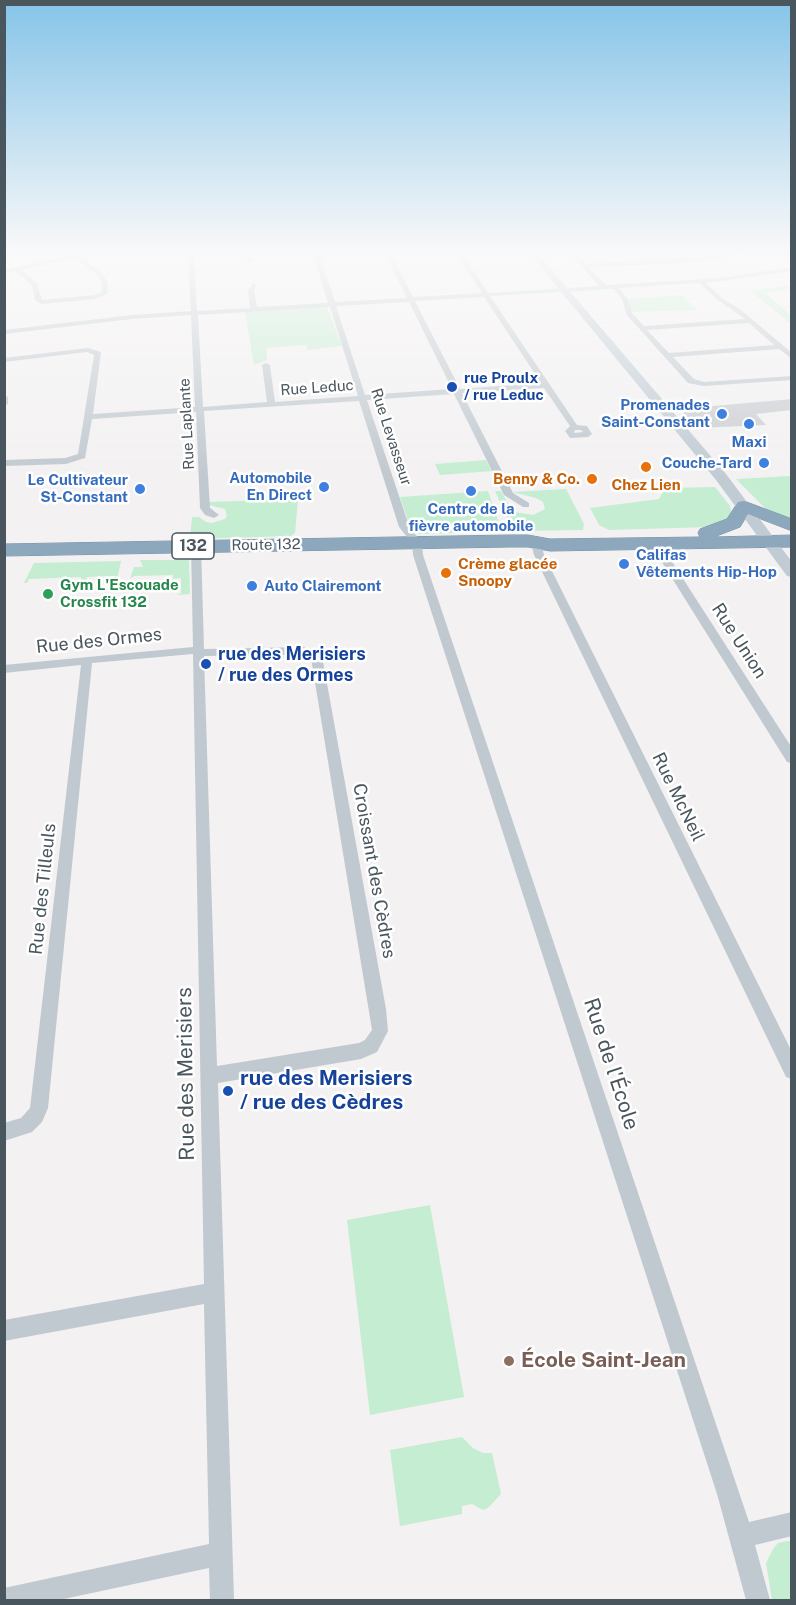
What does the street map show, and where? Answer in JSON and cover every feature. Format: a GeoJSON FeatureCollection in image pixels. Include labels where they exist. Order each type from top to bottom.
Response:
{"type":"FeatureCollection","features":[{"type":"Feature","properties":{"kind":"highway"},"geometry":{"type":"LineString","coordinates":[[707,533],[734,523],[744,507],[792,526]]}},
{"type":"Feature","properties":{"kind":"highway","name":"Route 132"},"geometry":{"type":"LineString","coordinates":[[4,550],[533,541],[550,545],[655,543],[766,537],[792,532]]}},
{"type":"Feature","properties":{"kind":"highway","name":"Route 132"},"geometry":{"type":"LineString","coordinates":[[533,541],[548,536],[707,533],[792,541]]}},
{"type":"Feature","properties":{"kind":"street"},"geometry":{"type":"LineString","coordinates":[[4,332],[30,329]]}},
{"type":"Feature","properties":{"kind":"street","name":"Rue Laplante"},"geometry":{"type":"LineString","coordinates":[[196,329],[205,508],[208,513],[214,515]]}},
{"type":"Feature","properties":{"kind":"street","name":"Rue Levasseur"},"geometry":{"type":"LineString","coordinates":[[340,329],[404,527],[417,543]]}},
{"type":"Feature","properties":{"kind":"street"},"geometry":{"type":"LineString","coordinates":[[426,329],[509,495],[526,505]]}},
{"type":"Feature","properties":{"kind":"street"},"geometry":{"type":"LineString","coordinates":[[509,329],[574,427]]}},
{"type":"Feature","properties":{"kind":"street"},"geometry":{"type":"LineString","coordinates":[[597,329],[744,507],[792,573]]}},
{"type":"Feature","properties":{"kind":"street"},"geometry":{"type":"LineString","coordinates":[[642,329],[689,380],[700,384],[792,378]]}},
{"type":"Feature","properties":{"kind":"street"},"geometry":{"type":"LineString","coordinates":[[759,329],[792,357]]}},
{"type":"Feature","properties":{"kind":"street"},"geometry":{"type":"LineString","coordinates":[[667,355],[780,347]]}},
{"type":"Feature","properties":{"kind":"street"},"geometry":{"type":"LineString","coordinates":[[4,360],[85,350],[96,351],[84,453],[78,459],[66,461],[4,463]]}},
{"type":"Feature","properties":{"kind":"street"},"geometry":{"type":"LineString","coordinates":[[266,365],[271,405]]}},
{"type":"Feature","properties":{"kind":"street","name":"Rue Leduc"},"geometry":{"type":"LineString","coordinates":[[90,417],[546,385]]}},
{"type":"Feature","properties":{"kind":"street"},"geometry":{"type":"LineString","coordinates":[[4,397],[4,404]]}},
{"type":"Feature","properties":{"kind":"street"},"geometry":{"type":"LineString","coordinates":[[382,543],[401,533],[404,527]]}},
{"type":"Feature","properties":{"kind":"street","name":"Rue McNeil"},"geometry":{"type":"LineString","coordinates":[[533,541],[792,1071]]}},
{"type":"Feature","properties":{"kind":"street","name":"Rue de l'École"},"geometry":{"type":"LineString","coordinates":[[417,543],[418,554],[741,1536],[758,1600]]}},
{"type":"Feature","properties":{"kind":"street","name":"Rue Union"},"geometry":{"type":"LineString","coordinates":[[655,543],[792,759]]}},
{"type":"Feature","properties":{"kind":"street","name":"Rue des Merisiers"},"geometry":{"type":"LineString","coordinates":[[196,546],[222,1600]]}},
{"type":"Feature","properties":{"kind":"street","name":"Rue des Ormes"},"geometry":{"type":"LineString","coordinates":[[4,669],[198,651]]}},
{"type":"Feature","properties":{"kind":"street","name":"Croissant des Cèdres"},"geometry":{"type":"LineString","coordinates":[[198,651],[212,653],[304,651],[316,656],[380,1020],[380,1031],[376,1039],[361,1051],[209,1076]]}},
{"type":"Feature","properties":{"kind":"street","name":"Rue des Tilleuls"},"geometry":{"type":"LineString","coordinates":[[4,1132],[19,1129],[33,1121],[40,1101],[87,660]]}},
{"type":"Feature","properties":{"kind":"street"},"geometry":{"type":"LineString","coordinates":[[4,1331],[214,1292]]}},
{"type":"Feature","properties":{"kind":"street"},"geometry":{"type":"LineString","coordinates":[[741,1536],[792,1524]]}},
{"type":"Feature","properties":{"kind":"street"},"geometry":{"type":"LineString","coordinates":[[4,1600],[220,1554]]}},
{"type":"Feature","properties":{"kind":"green space"},"geometry":{"type":"Polygon","coordinates":[[[248,329],[335,329],[342,346],[308,350],[306,345],[266,348],[267,360],[254,365],[248,329]]]}},
{"type":"Feature","properties":{"kind":"green space"},"geometry":{"type":"Polygon","coordinates":[[[486,460],[492,471],[440,475],[435,464],[486,460]]]}},
{"type":"Feature","properties":{"kind":"green space"},"geometry":{"type":"Polygon","coordinates":[[[791,476],[791,522],[767,510],[736,479],[791,476]]]}},
{"type":"Feature","properties":{"kind":"green space"},"geometry":{"type":"Polygon","coordinates":[[[715,487],[730,506],[732,516],[730,520],[709,527],[609,530],[599,525],[590,508],[659,499],[665,488],[715,487]]]}},
{"type":"Feature","properties":{"kind":"green space"},"geometry":{"type":"Polygon","coordinates":[[[566,489],[584,524],[583,530],[513,531],[495,491],[501,491],[515,512],[533,515],[545,509],[543,502],[512,492],[566,489]]]}},
{"type":"Feature","properties":{"kind":"green space"},"geometry":{"type":"Polygon","coordinates":[[[488,491],[500,526],[499,531],[496,532],[418,534],[411,530],[400,497],[488,491]]]}},
{"type":"Feature","properties":{"kind":"green space"},"geometry":{"type":"Polygon","coordinates":[[[298,499],[295,533],[291,536],[190,539],[192,517],[199,517],[212,523],[225,519],[227,516],[225,509],[209,505],[209,502],[298,499]]]}},
{"type":"Feature","properties":{"kind":"green space"},"geometry":{"type":"Polygon","coordinates":[[[140,560],[189,560],[190,594],[177,595],[181,593],[181,578],[173,579],[173,575],[134,576],[130,579],[134,567],[143,567],[140,560]]]}},
{"type":"Feature","properties":{"kind":"green space"},"geometry":{"type":"Polygon","coordinates":[[[121,561],[115,580],[115,576],[87,577],[86,581],[81,582],[81,577],[29,579],[27,583],[24,583],[34,563],[121,561]]]}},
{"type":"Feature","properties":{"kind":"green space"},"geometry":{"type":"Polygon","coordinates":[[[430,1205],[464,1397],[370,1415],[347,1220],[430,1205]]]}},
{"type":"Feature","properties":{"kind":"green space"},"geometry":{"type":"Polygon","coordinates":[[[462,1437],[473,1448],[483,1453],[492,1453],[501,1494],[488,1508],[483,1510],[472,1504],[462,1506],[462,1514],[400,1526],[390,1450],[462,1437]]]}},
{"type":"Feature","properties":{"kind":"green space"},"geometry":{"type":"Polygon","coordinates":[[[791,1541],[791,1600],[772,1600],[766,1563],[778,1543],[791,1541]]]}},
{"type":"Feature","properties":{"kind":"building","name":"Promenades Saint-Constant"},"geometry":{"type":"Polygon","coordinates":[[[792,399],[792,410],[756,414],[766,425],[697,428],[680,409],[792,399]]]}},
{"type":"Feature","properties":{"kind":"place","name":"rue Proulx / rue Leduc"},"geometry":{"type":"Point","coordinates":[452,387]}},
{"type":"Feature","properties":{"kind":"place","name":"Promenades Saint-Constant"},"geometry":{"type":"Point","coordinates":[722,414]}},
{"type":"Feature","properties":{"kind":"place","name":"Maxi"},"geometry":{"type":"Point","coordinates":[749,424]}},
{"type":"Feature","properties":{"kind":"place","name":"Couche-Tard"},"geometry":{"type":"Point","coordinates":[764,463]}},
{"type":"Feature","properties":{"kind":"place","name":"Chez Lien"},"geometry":{"type":"Point","coordinates":[646,467]}},
{"type":"Feature","properties":{"kind":"place","name":"Benny & Co."},"geometry":{"type":"Point","coordinates":[592,479]}},
{"type":"Feature","properties":{"kind":"place","name":"Automobile En Direct"},"geometry":{"type":"Point","coordinates":[324,487]}},
{"type":"Feature","properties":{"kind":"place","name":"Le Cultivateur St-Constant"},"geometry":{"type":"Point","coordinates":[140,489]}},
{"type":"Feature","properties":{"kind":"place","name":"Centre de la fièvre automobile"},"geometry":{"type":"Point","coordinates":[471,491]}},
{"type":"Feature","properties":{"kind":"place","name":"Califas Vêtements Hip-Hop"},"geometry":{"type":"Point","coordinates":[624,564]}},
{"type":"Feature","properties":{"kind":"place","name":"Crème glacée Snoopy"},"geometry":{"type":"Point","coordinates":[446,573]}},
{"type":"Feature","properties":{"kind":"place","name":"Auto Clairemont"},"geometry":{"type":"Point","coordinates":[252,586]}},
{"type":"Feature","properties":{"kind":"place","name":"Gym L'Escouade Crossfit 132"},"geometry":{"type":"Point","coordinates":[48,594]}},
{"type":"Feature","properties":{"kind":"place","name":"rue des Merisiers / rue des Ormes"},"geometry":{"type":"Point","coordinates":[206,664]}},
{"type":"Feature","properties":{"kind":"place","name":"rue des Merisiers / rue des Cèdres"},"geometry":{"type":"Point","coordinates":[228,1091]}},
{"type":"Feature","properties":{"kind":"place","name":"École Saint-Jean"},"geometry":{"type":"Point","coordinates":[509,1361]}}]}
